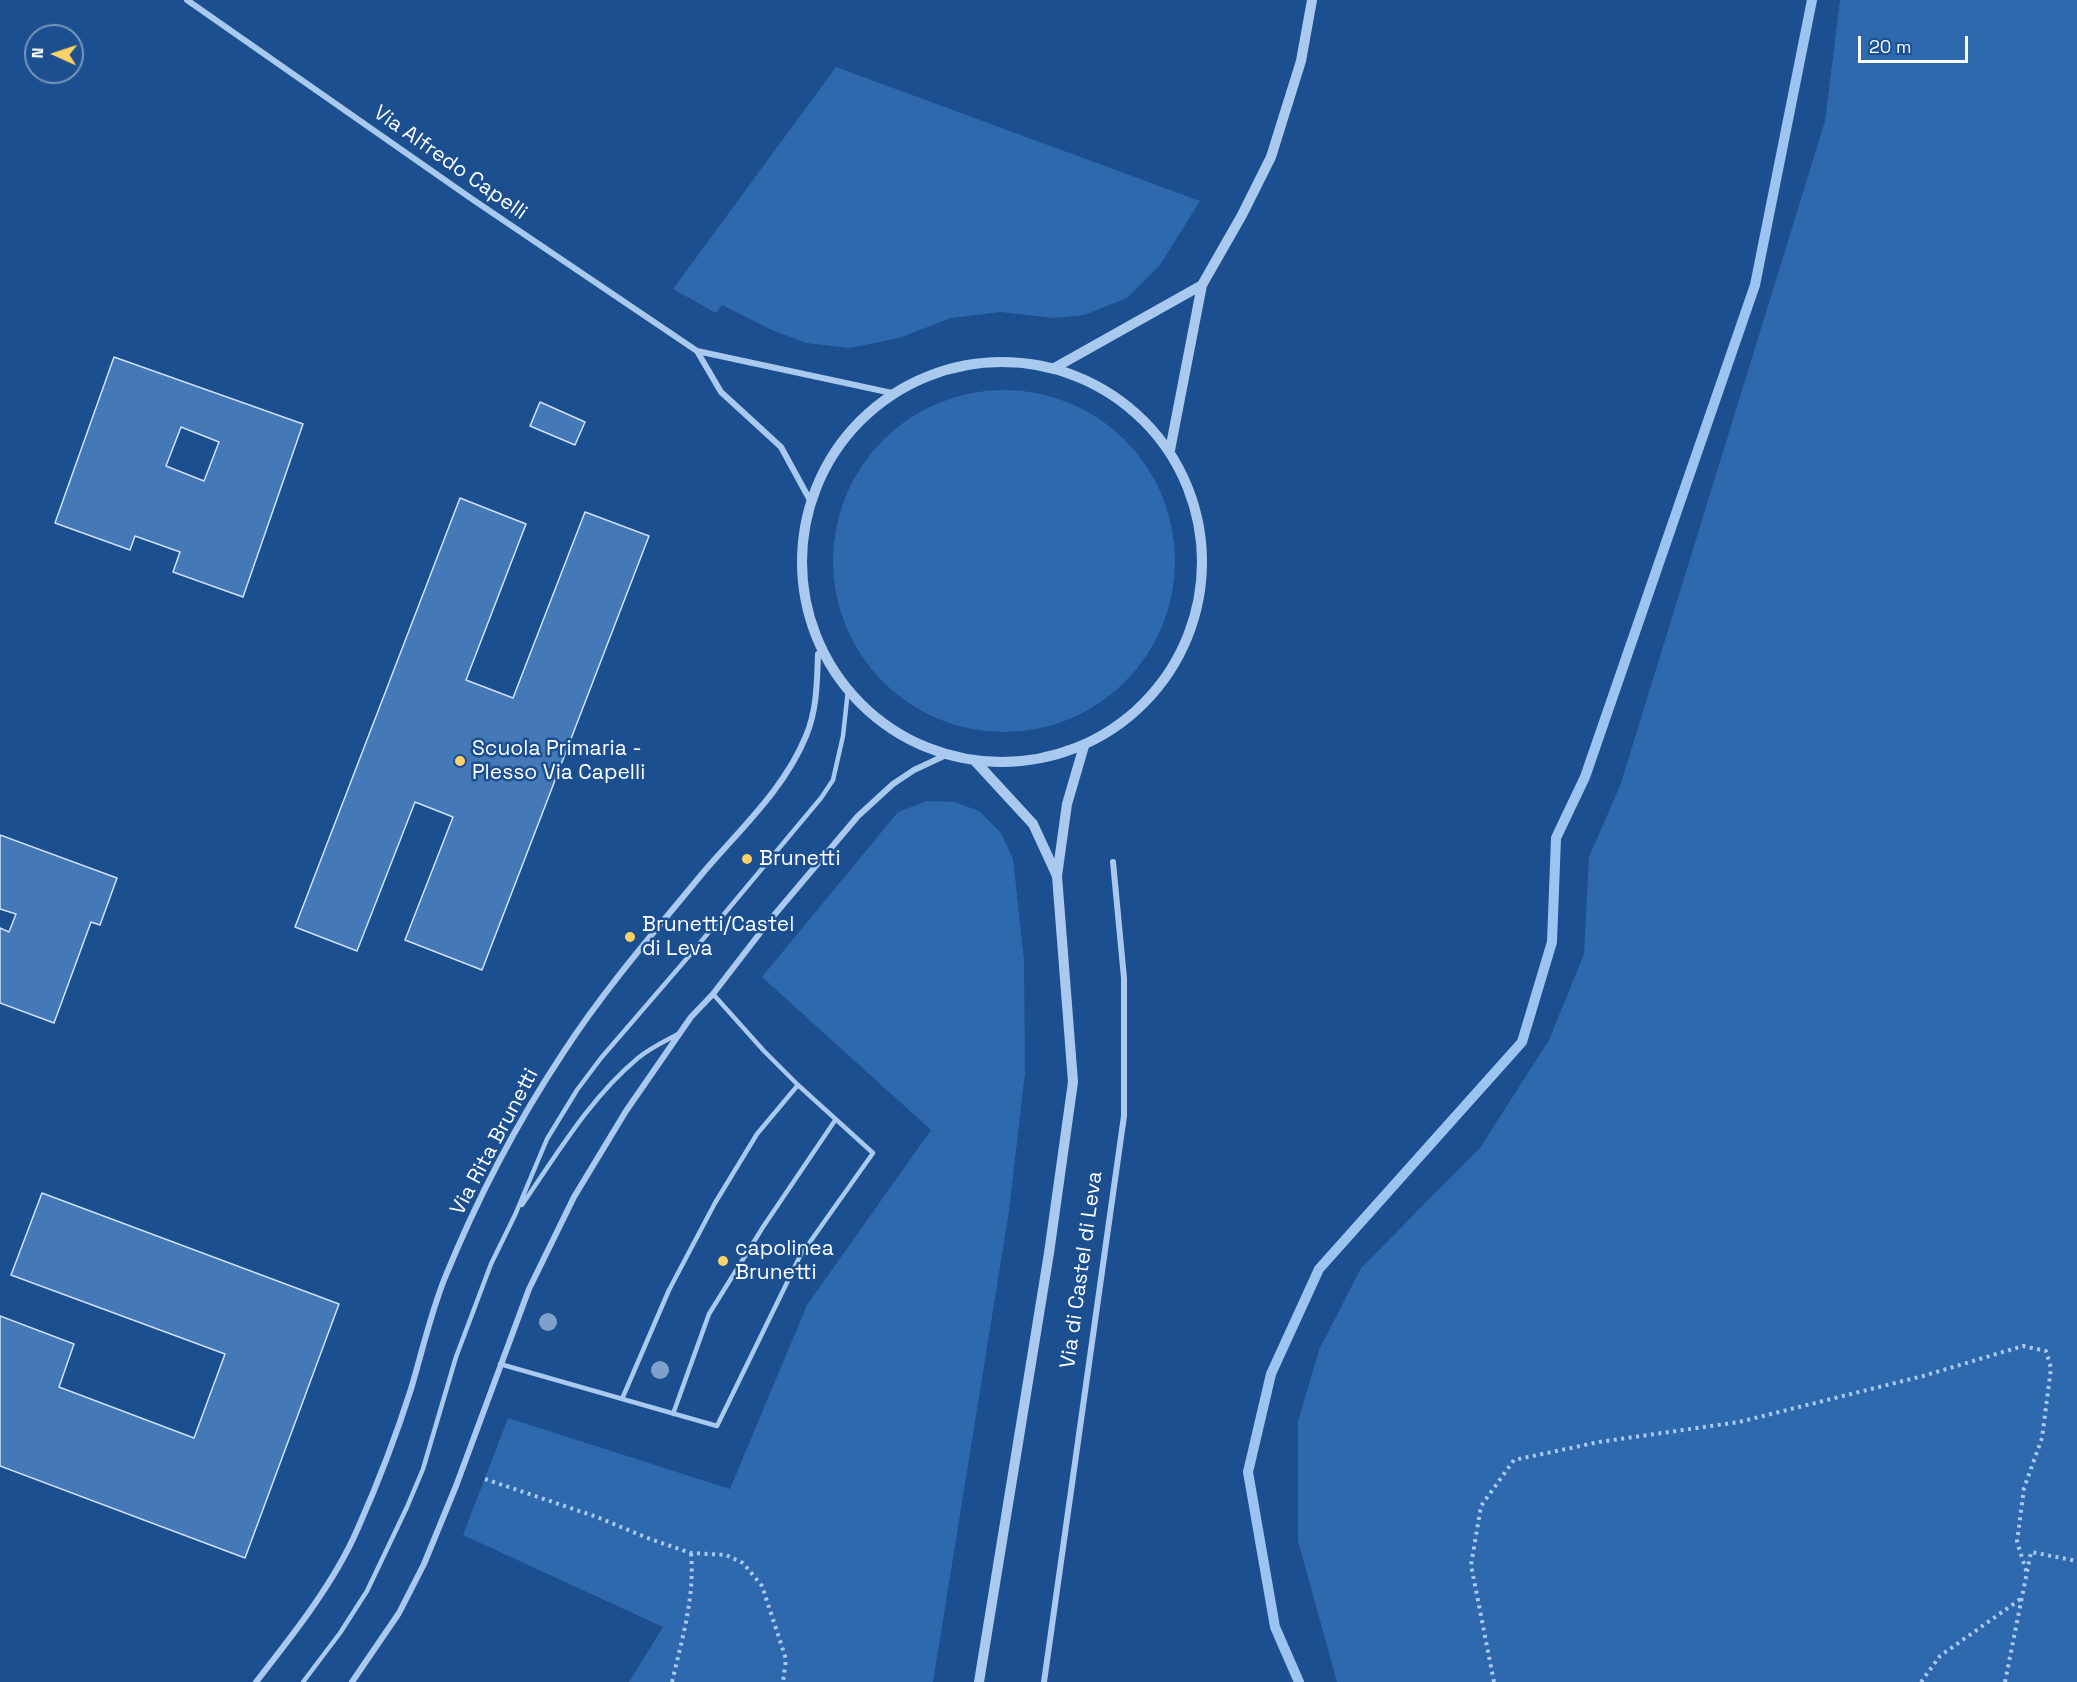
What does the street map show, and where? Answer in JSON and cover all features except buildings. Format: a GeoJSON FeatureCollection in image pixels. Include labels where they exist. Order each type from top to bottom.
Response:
{"type":"FeatureCollection","features":[{"type":"Feature","properties":{"kind":"street","name":"Via Alfredo Capelli"},"geometry":{"type":"LineString","coordinates":[[187,0],[472,199],[697,351],[892,393]]}},
{"type":"Feature","properties":{"kind":"street"},"geometry":{"type":"LineString","coordinates":[[1170,450],[1202,285],[1271,157],[1301,62],[1312,0]]}},
{"type":"Feature","properties":{"kind":"street"},"geometry":{"type":"LineString","coordinates":[[1056,367],[1202,285]]}},
{"type":"Feature","properties":{"kind":"street","name":"Via Alfredo Capelli"},"geometry":{"type":"LineString","coordinates":[[697,351],[721,392],[781,447],[811,502]]}},
{"type":"Feature","properties":{"kind":"street"},"geometry":{"type":"LineString","coordinates":[[1014,360],[1056,367],[1100,386],[1139,413],[1170,450],[1192,495],[1203,544],[1201,594],[1187,642],[1161,685],[1126,720],[1084,746],[1042,759],[975,761],[946,755],[909,740],[876,718],[848,690],[818,654],[802,563],[811,502],[839,444],[864,416],[892,393],[930,374],[971,362],[1014,360]]}},
{"type":"Feature","properties":{"kind":"street","name":"Via Rita Brunetti"},"geometry":{"type":"LineString","coordinates":[[256,1682],[295,1633],[357,1532],[388,1456],[444,1281],[498,1162],[562,1054],[598,1003],[704,872],[768,801],[798,754],[813,716],[818,654]]}},
{"type":"Feature","properties":{"kind":"street","name":"Via di Castel di Leva"},"geometry":{"type":"LineString","coordinates":[[979,1682],[1047,1264],[1073,1082],[1057,876],[1067,804],[1084,746]]}},
{"type":"Feature","properties":{"kind":"street"},"geometry":{"type":"LineString","coordinates":[[351,1682],[399,1613],[424,1564],[456,1486],[528,1290],[574,1197],[626,1111],[691,1017],[713,994],[770,920],[858,816],[893,784],[914,770],[946,755]]}},
{"type":"Feature","properties":{"kind":"street","name":"Via di Castel di Leva"},"geometry":{"type":"LineString","coordinates":[[975,761],[1033,824],[1057,876]]}},
{"type":"Feature","properties":{"kind":"street","name":"Via di Castel di Leva"},"geometry":{"type":"LineString","coordinates":[[1044,1682],[1124,1116],[1124,978],[1113,862]]}},
{"type":"Feature","properties":{"kind":"lane"},"geometry":{"type":"LineString","coordinates":[[303,1682],[340,1633],[367,1591],[407,1507],[423,1469],[456,1356],[491,1264],[515,1215],[547,1139],[577,1089],[821,798],[833,780],[843,736],[848,690]]}},
{"type":"Feature","properties":{"kind":"lane"},"geometry":{"type":"LineString","coordinates":[[500,1364],[717,1426],[800,1256],[873,1153],[798,1085],[713,994]]}},
{"type":"Feature","properties":{"kind":"lane"},"geometry":{"type":"LineString","coordinates":[[515,1215],[569,1136],[605,1089],[640,1056],[679,1033]]}},
{"type":"Feature","properties":{"kind":"lane"},"geometry":{"type":"LineString","coordinates":[[622,1399],[669,1290],[715,1203],[757,1134],[798,1085]]}},
{"type":"Feature","properties":{"kind":"lane"},"geometry":{"type":"LineString","coordinates":[[673,1414],[709,1314],[763,1227],[836,1119]]}},
{"type":"Feature","properties":{"kind":"path"},"geometry":{"type":"LineString","coordinates":[[1494,1682],[1471,1565],[1481,1506],[1514,1460],[1599,1442],[1739,1422],[1923,1376],[2023,1346],[2046,1351],[2051,1368],[2042,1438],[2024,1488],[2017,1542],[2027,1573]]}},
{"type":"Feature","properties":{"kind":"path"},"geometry":{"type":"LineString","coordinates":[[485,1479],[597,1517],[691,1553],[726,1556],[744,1563],[762,1586],[786,1659],[783,1682]]}},
{"type":"Feature","properties":{"kind":"path"},"geometry":{"type":"LineString","coordinates":[[2005,1682],[2031,1552],[2077,1561]]}},
{"type":"Feature","properties":{"kind":"path"},"geometry":{"type":"LineString","coordinates":[[672,1682],[690,1605],[693,1574],[691,1553]]}},
{"type":"Feature","properties":{"kind":"path"},"geometry":{"type":"LineString","coordinates":[[1921,1682],[1940,1656],[2022,1597]]}},
{"type":"Feature","properties":{"kind":"shaded area"},"geometry":{"type":"Polygon","coordinates":[[[1840,0],[2077,0],[2077,1682],[1337,1682],[1298,1541],[1298,1421],[1319,1350],[1361,1268],[1480,1148],[1549,1040],[1584,954],[1589,857],[1620,786],[1825,121],[1840,0]]]}},
{"type":"Feature","properties":{"kind":"shaded area"},"geometry":{"type":"Polygon","coordinates":[[[836,67],[1200,201],[1160,265],[1127,298],[1084,315],[1054,318],[1001,312],[951,318],[899,338],[850,348],[806,343],[772,330],[722,305],[716,313],[673,289],[836,67]]]}},
{"type":"Feature","properties":{"kind":"shaded area"},"geometry":{"type":"Polygon","coordinates":[[[1004,390],[1037,394],[1069,403],[1099,419],[1125,440],[1146,466],[1162,496],[1171,528],[1175,561],[1171,594],[1162,626],[1146,656],[1125,682],[1099,703],[1069,719],[1037,728],[1004,732],[971,728],[939,719],[909,703],[883,682],[862,656],[846,626],[837,594],[833,561],[837,528],[846,496],[862,466],[883,440],[909,419],[939,403],[971,394],[1004,390]]]}},
{"type":"Feature","properties":{"kind":"shaded area"},"geometry":{"type":"Polygon","coordinates":[[[927,801],[954,802],[979,811],[1001,833],[1013,859],[1024,960],[1025,1073],[1009,1211],[933,1682],[629,1682],[663,1627],[463,1535],[508,1418],[730,1489],[807,1305],[931,1130],[762,977],[898,812],[927,801]]]}},
{"type":"Feature","properties":{"kind":"waterway"},"geometry":{"type":"LineString","coordinates":[[1299,1682],[1275,1627],[1248,1472],[1271,1374],[1319,1269],[1522,1042],[1552,942],[1556,838],[1585,777],[1755,285],[1812,0]]}},
{"type":"Feature","properties":{"kind":"place","name":"Scuola Primaria - Plesso Via Capelli"},"geometry":{"type":"Point","coordinates":[460,761]}},
{"type":"Feature","properties":{"kind":"place","name":"Brunetti"},"geometry":{"type":"Point","coordinates":[747,859]}},
{"type":"Feature","properties":{"kind":"place","name":"Brunetti/Castel di Leva"},"geometry":{"type":"Point","coordinates":[630,937]}},
{"type":"Feature","properties":{"kind":"place","name":"capolinea Brunetti"},"geometry":{"type":"Point","coordinates":[723,1261]}}]}
